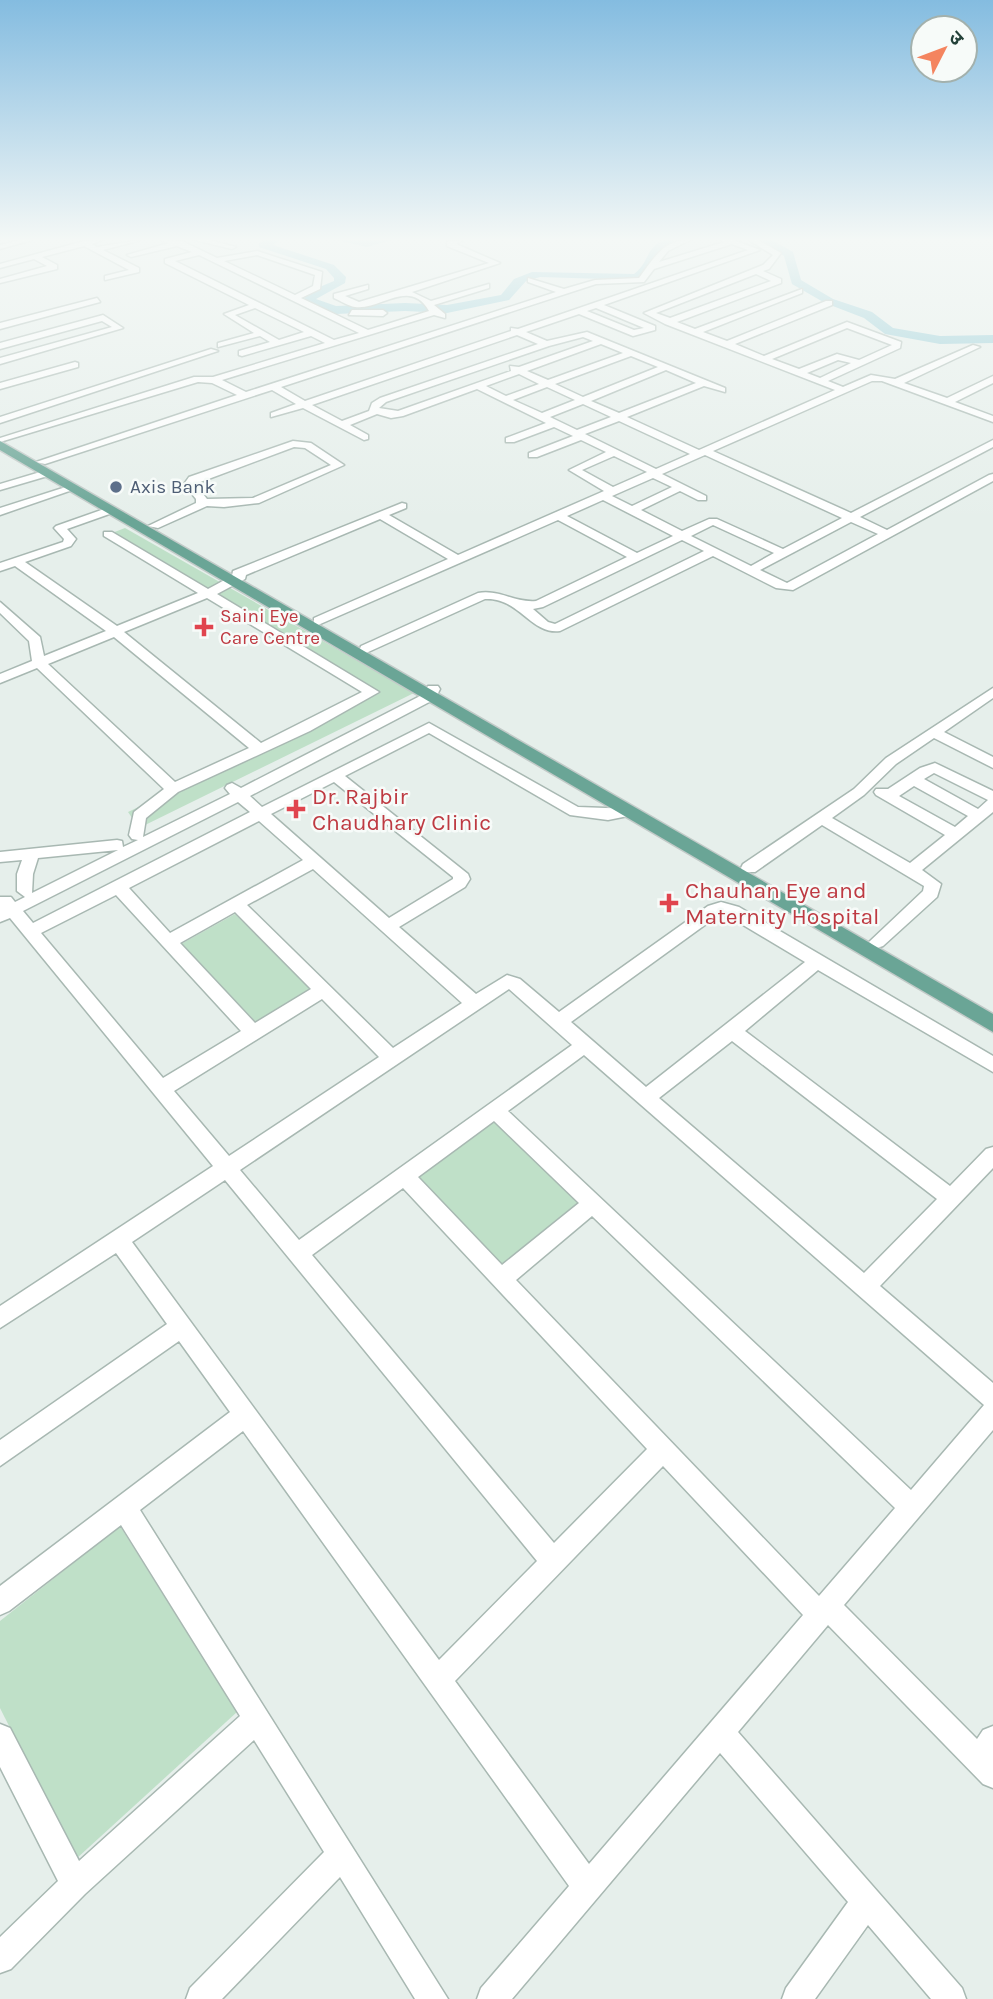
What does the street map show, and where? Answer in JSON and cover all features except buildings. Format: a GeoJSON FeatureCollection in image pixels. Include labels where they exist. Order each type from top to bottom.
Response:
{"type":"FeatureCollection","features":[{"type":"Feature","properties":{"kind":"main road"},"geometry":{"type":"LineString","coordinates":[[1,441],[111,510],[366,649],[428,692],[749,868],[993,1009]]}},
{"type":"Feature","properties":{"kind":"main road"},"geometry":{"type":"LineString","coordinates":[[55,476],[153,526],[628,812],[993,1024]]}},
{"type":"Feature","properties":{"kind":"street"},"geometry":{"type":"LineString","coordinates":[[0,346],[47,333]]}},
{"type":"Feature","properties":{"kind":"street"},"geometry":{"type":"LineString","coordinates":[[0,361],[100,333]]}},
{"type":"Feature","properties":{"kind":"street"},"geometry":{"type":"LineString","coordinates":[[242,354],[310,333]]}},
{"type":"Feature","properties":{"kind":"street"},"geometry":{"type":"LineString","coordinates":[[312,333],[366,356]]}},
{"type":"Feature","properties":{"kind":"street"},"geometry":{"type":"LineString","coordinates":[[1,441],[197,379],[215,380],[365,333]]}},
{"type":"Feature","properties":{"kind":"street"},"geometry":{"type":"LineString","coordinates":[[0,501],[244,395],[435,333]]}},
{"type":"Feature","properties":{"kind":"street"},"geometry":{"type":"LineString","coordinates":[[274,415],[515,333]]}},
{"type":"Feature","properties":{"kind":"street"},"geometry":{"type":"LineString","coordinates":[[522,333],[547,344]]}},
{"type":"Feature","properties":{"kind":"street"},"geometry":{"type":"LineString","coordinates":[[697,333],[843,390]]}},
{"type":"Feature","properties":{"kind":"street"},"geometry":{"type":"LineString","coordinates":[[726,345],[755,333]]}},
{"type":"Feature","properties":{"kind":"street"},"geometry":{"type":"LineString","coordinates":[[764,359],[827,333]]}},
{"type":"Feature","properties":{"kind":"street"},"geometry":{"type":"LineString","coordinates":[[820,381],[898,345],[868,333]]}},
{"type":"Feature","properties":{"kind":"street"},"geometry":{"type":"LineString","coordinates":[[0,420],[262,334],[278,343]]}},
{"type":"Feature","properties":{"kind":"street"},"geometry":{"type":"LineString","coordinates":[[375,410],[376,405],[383,400],[581,334],[722,390]]}},
{"type":"Feature","properties":{"kind":"street"},"geometry":{"type":"LineString","coordinates":[[342,425],[375,410],[391,415],[400,414],[601,341]]}},
{"type":"Feature","properties":{"kind":"street"},"geometry":{"type":"LineString","coordinates":[[895,383],[976,347]]}},
{"type":"Feature","properties":{"kind":"street"},"geometry":{"type":"LineString","coordinates":[[385,350],[396,355]]}},
{"type":"Feature","properties":{"kind":"street"},"geometry":{"type":"LineString","coordinates":[[506,399],[631,353]]}},
{"type":"Feature","properties":{"kind":"street"},"geometry":{"type":"LineString","coordinates":[[799,373],[837,357],[860,363]]}},
{"type":"Feature","properties":{"kind":"street"},"geometry":{"type":"LineString","coordinates":[[407,360],[418,366]]}},
{"type":"Feature","properties":{"kind":"street"},"geometry":{"type":"LineString","coordinates":[[497,361],[887,534]]}},
{"type":"Feature","properties":{"kind":"street"},"geometry":{"type":"LineString","coordinates":[[0,386],[75,365]]}},
{"type":"Feature","properties":{"kind":"street"},"geometry":{"type":"LineString","coordinates":[[542,417],[666,367]]}},
{"type":"Feature","properties":{"kind":"street"},"geometry":{"type":"LineString","coordinates":[[318,621],[874,377],[993,419]]}},
{"type":"Feature","properties":{"kind":"street"},"geometry":{"type":"LineString","coordinates":[[215,380],[244,395]]}},
{"type":"Feature","properties":{"kind":"street"},"geometry":{"type":"LineString","coordinates":[[947,402],[993,380]]}},
{"type":"Feature","properties":{"kind":"street"},"geometry":{"type":"LineString","coordinates":[[533,455],[619,416],[704,383]]}},
{"type":"Feature","properties":{"kind":"street"},"geometry":{"type":"LineString","coordinates":[[272,386],[364,437]]}},
{"type":"Feature","properties":{"kind":"street"},"geometry":{"type":"LineString","coordinates":[[478,386],[702,498]]}},
{"type":"Feature","properties":{"kind":"street"},"geometry":{"type":"LineString","coordinates":[[981,386],[993,390]]}},
{"type":"Feature","properties":{"kind":"street"},"geometry":{"type":"LineString","coordinates":[[41,407],[62,421]]}},
{"type":"Feature","properties":{"kind":"street"},"geometry":{"type":"LineString","coordinates":[[510,440],[555,423]]}},
{"type":"Feature","properties":{"kind":"street"},"geometry":{"type":"LineString","coordinates":[[751,570],[993,443]]}},
{"type":"Feature","properties":{"kind":"street"},"geometry":{"type":"LineString","coordinates":[[286,445],[307,445],[339,465],[255,501],[224,504],[203,502],[189,484],[193,479],[286,445]]}},
{"type":"Feature","properties":{"kind":"street"},"geometry":{"type":"LineString","coordinates":[[614,452],[574,470],[632,510],[780,585],[789,587],[993,477]]}},
{"type":"Feature","properties":{"kind":"street"},"geometry":{"type":"LineString","coordinates":[[939,471],[951,476]]}},
{"type":"Feature","properties":{"kind":"street"},"geometry":{"type":"LineString","coordinates":[[0,486],[55,476]]}},
{"type":"Feature","properties":{"kind":"street"},"geometry":{"type":"LineString","coordinates":[[0,512],[55,476]]}},
{"type":"Feature","properties":{"kind":"street"},"geometry":{"type":"LineString","coordinates":[[964,481],[976,486]]}},
{"type":"Feature","properties":{"kind":"street"},"geometry":{"type":"LineString","coordinates":[[632,510],[681,487]]}},
{"type":"Feature","properties":{"kind":"street"},"geometry":{"type":"LineString","coordinates":[[153,526],[198,508],[203,502]]}},
{"type":"Feature","properties":{"kind":"street"},"geometry":{"type":"LineString","coordinates":[[3,674],[38,663],[207,594],[237,577],[402,506]]}},
{"type":"Feature","properties":{"kind":"street"},"geometry":{"type":"LineString","coordinates":[[0,567],[67,544],[71,538],[61,530],[62,527],[111,510]]}},
{"type":"Feature","properties":{"kind":"street"},"geometry":{"type":"LineString","coordinates":[[381,514],[458,560]]}},
{"type":"Feature","properties":{"kind":"street"},"geometry":{"type":"LineString","coordinates":[[558,516],[654,562]]}},
{"type":"Feature","properties":{"kind":"street"},"geometry":{"type":"LineString","coordinates":[[366,649],[482,596],[495,595],[521,605],[544,625],[556,628],[654,562],[682,536],[716,521],[783,554]]}},
{"type":"Feature","properties":{"kind":"street"},"geometry":{"type":"LineString","coordinates":[[108,534],[372,692],[173,789],[139,816],[137,835]]}},
{"type":"Feature","properties":{"kind":"street"},"geometry":{"type":"LineString","coordinates":[[521,605],[539,604],[654,562],[713,551]]}},
{"type":"Feature","properties":{"kind":"street"},"geometry":{"type":"LineString","coordinates":[[16,561],[115,631],[259,749]]}},
{"type":"Feature","properties":{"kind":"street"},"geometry":{"type":"LineString","coordinates":[[0,606],[34,640],[38,663],[173,789]]}},
{"type":"Feature","properties":{"kind":"street"},"geometry":{"type":"LineString","coordinates":[[4,908],[428,692]]}},
{"type":"Feature","properties":{"kind":"street"},"geometry":{"type":"LineString","coordinates":[[749,868],[869,785],[891,761],[993,692]]}},
{"type":"Feature","properties":{"kind":"street"},"geometry":{"type":"LineString","coordinates":[[30,932],[429,727],[575,812],[608,816],[628,812]]}},
{"type":"Feature","properties":{"kind":"street"},"geometry":{"type":"LineString","coordinates":[[935,733],[993,763]]}},
{"type":"Feature","properties":{"kind":"street"},"geometry":{"type":"LineString","coordinates":[[888,796],[935,768],[993,797]]}},
{"type":"Feature","properties":{"kind":"street"},"geometry":{"type":"LineString","coordinates":[[335,775],[460,874],[459,883],[388,926]]}},
{"type":"Feature","properties":{"kind":"street"},"geometry":{"type":"LineString","coordinates":[[913,779],[979,816]]}},
{"type":"Feature","properties":{"kind":"street"},"geometry":{"type":"LineString","coordinates":[[869,785],[956,834]]}},
{"type":"Feature","properties":{"kind":"street"},"geometry":{"type":"LineString","coordinates":[[236,792],[473,1002]]}},
{"type":"Feature","properties":{"kind":"street"},"geometry":{"type":"LineString","coordinates":[[4,908],[25,891],[137,835],[236,792]]}},
{"type":"Feature","properties":{"kind":"street"},"geometry":{"type":"LineString","coordinates":[[911,871],[993,804]]}},
{"type":"Feature","properties":{"kind":"street"},"geometry":{"type":"LineString","coordinates":[[822,818],[933,884],[934,889],[877,942]]}},
{"type":"Feature","properties":{"kind":"street"},"geometry":{"type":"LineString","coordinates":[[0,857],[117,845]]}},
{"type":"Feature","properties":{"kind":"street"},"geometry":{"type":"LineString","coordinates":[[25,891],[24,874],[32,854]]}},
{"type":"Feature","properties":{"kind":"street"},"geometry":{"type":"LineString","coordinates":[[168,942],[314,861]]}},
{"type":"Feature","properties":{"kind":"street"},"geometry":{"type":"LineString","coordinates":[[118,887],[253,1033]]}},
{"type":"Feature","properties":{"kind":"street"},"geometry":{"type":"LineString","coordinates":[[236,904],[391,1057]]}},
{"type":"Feature","properties":{"kind":"street"},"geometry":{"type":"LineString","coordinates":[[4,908],[30,932],[553,1561]]}},
{"type":"Feature","properties":{"kind":"street"},"geometry":{"type":"LineString","coordinates":[[558,1022],[714,910],[722,908],[733,911],[993,1065]]}},
{"type":"Feature","properties":{"kind":"street"},"geometry":{"type":"LineString","coordinates":[[646,1098],[817,961]]}},
{"type":"Feature","properties":{"kind":"street"},"geometry":{"type":"LineString","coordinates":[[0,1318],[473,1002],[507,982],[514,984],[993,1398]]}},
{"type":"Feature","properties":{"kind":"street"},"geometry":{"type":"LineString","coordinates":[[161,1089],[323,989]]}},
{"type":"Feature","properties":{"kind":"street"},"geometry":{"type":"LineString","coordinates":[[732,1031],[951,1198]]}},
{"type":"Feature","properties":{"kind":"street"},"geometry":{"type":"LineString","coordinates":[[298,1253],[585,1045]]}},
{"type":"Feature","properties":{"kind":"street"},"geometry":{"type":"LineString","coordinates":[[495,1110],[912,1507]]}},
{"type":"Feature","properties":{"kind":"street"},"geometry":{"type":"LineString","coordinates":[[865,1287],[993,1155]]}},
{"type":"Feature","properties":{"kind":"street"},"geometry":{"type":"LineString","coordinates":[[404,1176],[663,1450],[823,1611],[988,1758]]}},
{"type":"Feature","properties":{"kind":"street"},"geometry":{"type":"LineString","coordinates":[[501,1279],[593,1203]]}},
{"type":"Feature","properties":{"kind":"street"},"geometry":{"type":"LineString","coordinates":[[118,1239],[588,1887]]}},
{"type":"Feature","properties":{"kind":"street"},"geometry":{"type":"LineString","coordinates":[[0,1454],[181,1327]]}},
{"type":"Feature","properties":{"kind":"street"},"geometry":{"type":"LineString","coordinates":[[492,1999],[993,1412]]}},
{"type":"Feature","properties":{"kind":"street"},"geometry":{"type":"LineString","coordinates":[[0,1602],[245,1415]]}},
{"type":"Feature","properties":{"kind":"street"},"geometry":{"type":"LineString","coordinates":[[438,1680],[663,1450]]}},
{"type":"Feature","properties":{"kind":"street"},"geometry":{"type":"LineString","coordinates":[[124,1507],[433,1999]]}},
{"type":"Feature","properties":{"kind":"street"},"geometry":{"type":"LineString","coordinates":[[0,1958],[75,1884],[257,1719]]}},
{"type":"Feature","properties":{"kind":"street"},"geometry":{"type":"LineString","coordinates":[[720,1732],[951,1999]]}},
{"type":"Feature","properties":{"kind":"street"},"geometry":{"type":"LineString","coordinates":[[0,1738],[75,1884]]}},
{"type":"Feature","properties":{"kind":"street"},"geometry":{"type":"LineString","coordinates":[[201,1999],[342,1854]]}},
{"type":"Feature","properties":{"kind":"street"},"geometry":{"type":"LineString","coordinates":[[797,1999],[866,1902]]}},
{"type":"Feature","properties":{"kind":"green space"},"geometry":{"type":"Polygon","coordinates":[[[125,528],[414,693],[139,828],[128,812],[380,693],[112,533],[125,528]]]}},
{"type":"Feature","properties":{"kind":"green space"},"geometry":{"type":"Polygon","coordinates":[[[235,914],[312,990],[257,1023],[181,944],[235,914]]]}},
{"type":"Feature","properties":{"kind":"green space"},"geometry":{"type":"Polygon","coordinates":[[[494,1122],[579,1202],[502,1266],[418,1178],[494,1122]]]}},
{"type":"Feature","properties":{"kind":"green space"},"geometry":{"type":"Polygon","coordinates":[[[120,1526],[237,1712],[76,1859],[0,1708],[0,1621],[120,1526]]]}},
{"type":"Feature","properties":{"kind":"waterway"},"geometry":{"type":"LineString","coordinates":[[902,333],[940,340],[993,339]]}},
{"type":"Feature","properties":{"kind":"place","name":"Axis Bank"},"geometry":{"type":"Point","coordinates":[116,487]}},
{"type":"Feature","properties":{"kind":"place","name":"Saini Eye Care Centre"},"geometry":{"type":"Point","coordinates":[204,627]}},
{"type":"Feature","properties":{"kind":"place","name":"Dr. Rajbir Chaudhary Clinic"},"geometry":{"type":"Point","coordinates":[296,809]}},
{"type":"Feature","properties":{"kind":"place","name":"Chauhan Eye and Maternity Hospital"},"geometry":{"type":"Point","coordinates":[669,903]}}]}
